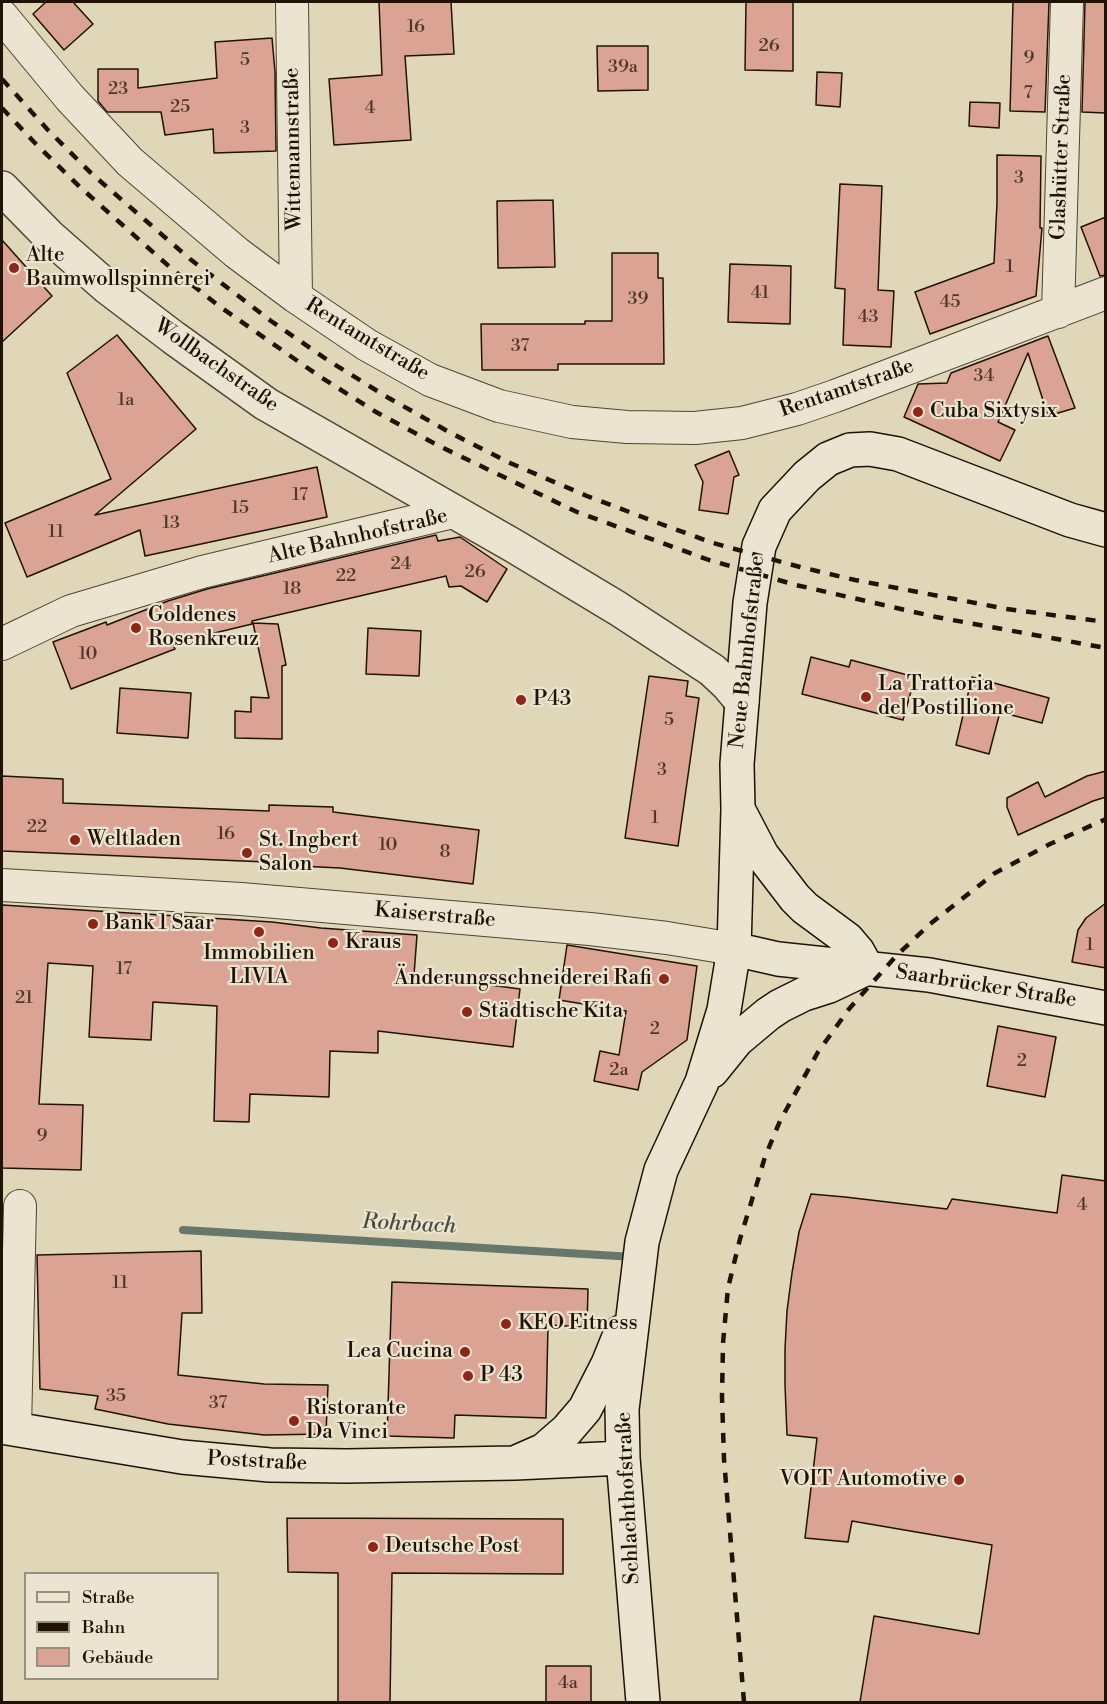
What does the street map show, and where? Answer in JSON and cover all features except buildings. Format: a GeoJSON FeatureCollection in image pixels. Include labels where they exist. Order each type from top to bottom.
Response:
{"type":"FeatureCollection","features":[{"type":"Feature","properties":{"kind":"main road","name":"Wollbachstraße"},"geometry":{"type":"LineString","coordinates":[[2,188],[50,237],[107,286],[174,338],[266,404],[453,512]]}},
{"type":"Feature","properties":{"kind":"main road","name":"Neue Bahnhofstraße"},"geometry":{"type":"LineString","coordinates":[[734,949],[737,764],[750,603],[759,546],[775,510],[807,476],[828,459],[850,450],[870,449],[898,454],[1070,520],[1106,530]]}},
{"type":"Feature","properties":{"kind":"main road","name":"Alte Bahnhofstraße"},"geometry":{"type":"LineString","coordinates":[[453,512],[617,608],[702,663],[728,685],[742,702]]}},
{"type":"Feature","properties":{"kind":"main road"},"geometry":{"type":"LineString","coordinates":[[702,1082],[737,1040],[768,1014],[804,994],[829,986],[867,968],[847,939],[795,898],[762,855],[738,809]]}},
{"type":"Feature","properties":{"kind":"main road","name":"Kaiserstraße"},"geometry":{"type":"LineString","coordinates":[[734,949],[778,959],[867,968]]}},
{"type":"Feature","properties":{"kind":"main road","name":"Schlachthofstraße"},"geometry":{"type":"LineString","coordinates":[[644,1702],[623,1458],[622,1408],[635,1297],[642,1242],[661,1170],[702,1082],[724,1010],[734,949]]}},
{"type":"Feature","properties":{"kind":"main road","name":"Saarbrücker Straße"},"geometry":{"type":"LineString","coordinates":[[867,968],[929,975],[1106,1008]]}},
{"type":"Feature","properties":{"kind":"main road","name":"Poststraße"},"geometry":{"type":"LineString","coordinates":[[514,1463],[544,1450],[567,1430],[585,1409],[608,1364],[635,1297]]}},
{"type":"Feature","properties":{"kind":"main road","name":"Poststraße"},"geometry":{"type":"LineString","coordinates":[[8,1428],[182,1457],[248,1463],[347,1466],[514,1463],[623,1458]]}},
{"type":"Feature","properties":{"kind":"street","name":"Wittemannstraße"},"geometry":{"type":"LineString","coordinates":[[292,2],[296,297]]}},
{"type":"Feature","properties":{"kind":"street","name":"Glashütter Straße"},"geometry":{"type":"LineString","coordinates":[[1058,312],[1067,2]]}},
{"type":"Feature","properties":{"kind":"street","name":"Rentamtstraße"},"geometry":{"type":"LineString","coordinates":[[2,16],[70,98],[130,162],[237,253],[296,297],[367,345],[430,380],[499,406],[572,423],[627,427],[695,428],[742,423],[835,396],[1106,293]]}},
{"type":"Feature","properties":{"kind":"street","name":"Alte Bahnhofstraße"},"geometry":{"type":"LineString","coordinates":[[2,644],[71,612],[202,572],[453,512]]}},
{"type":"Feature","properties":{"kind":"street","name":"Kaiserstraße"},"geometry":{"type":"LineString","coordinates":[[2,885],[241,899],[590,929],[734,949]]}},
{"type":"Feature","properties":{"kind":"street"},"geometry":{"type":"LineString","coordinates":[[8,1428],[20,1206]]}},
{"type":"Feature","properties":{"kind":"waterway","name":"Rohrbach"},"geometry":{"type":"LineString","coordinates":[[183,1230],[634,1257]]}},
{"type":"Feature","properties":{"kind":"railway"},"geometry":{"type":"LineString","coordinates":[[2,79],[92,174],[190,259],[271,321],[387,397],[510,463],[587,496],[713,543],[800,567],[855,580],[1007,609],[1106,622]]}},
{"type":"Feature","properties":{"kind":"railway"},"geometry":{"type":"LineString","coordinates":[[2,108],[81,188],[172,269],[219,306],[319,376],[376,412],[439,446],[577,512],[709,560],[796,585],[936,617],[1106,648]]}},
{"type":"Feature","properties":{"kind":"railway"},"geometry":{"type":"LineString","coordinates":[[744,1702],[724,1459],[723,1343],[728,1288],[765,1157],[780,1121],[818,1052],[849,1009],[896,956],[930,924],[995,873],[1050,844],[1106,819]]}},
{"type":"Feature","properties":{"kind":"place","name":"Alte Baumwollspinnerei"},"geometry":{"type":"Point","coordinates":[14,268]}},
{"type":"Feature","properties":{"kind":"place","name":"Cuba Sixtysix"},"geometry":{"type":"Point","coordinates":[918,412]}},
{"type":"Feature","properties":{"kind":"place","name":"Goldenes Rosenkreuz"},"geometry":{"type":"Point","coordinates":[136,628]}},
{"type":"Feature","properties":{"kind":"place","name":"La Trattoria del Postillione"},"geometry":{"type":"Point","coordinates":[866,697]}},
{"type":"Feature","properties":{"kind":"place","name":"P43"},"geometry":{"type":"Point","coordinates":[521,700]}},
{"type":"Feature","properties":{"kind":"place","name":"Weltladen"},"geometry":{"type":"Point","coordinates":[75,840]}},
{"type":"Feature","properties":{"kind":"place","name":"St. Ingbert Salon"},"geometry":{"type":"Point","coordinates":[247,853]}},
{"type":"Feature","properties":{"kind":"place","name":"Bank 1 Saar"},"geometry":{"type":"Point","coordinates":[93,924]}},
{"type":"Feature","properties":{"kind":"place","name":"Immobilien LIVIA"},"geometry":{"type":"Point","coordinates":[259,932]}},
{"type":"Feature","properties":{"kind":"place","name":"Kraus"},"geometry":{"type":"Point","coordinates":[333,943]}},
{"type":"Feature","properties":{"kind":"place","name":"Änderungsschneiderei Rafi"},"geometry":{"type":"Point","coordinates":[664,979]}},
{"type":"Feature","properties":{"kind":"place","name":"Städtische Kita"},"geometry":{"type":"Point","coordinates":[467,1012]}},
{"type":"Feature","properties":{"kind":"place","name":"KEO Fitness"},"geometry":{"type":"Point","coordinates":[506,1324]}},
{"type":"Feature","properties":{"kind":"place","name":"Lea Cucina"},"geometry":{"type":"Point","coordinates":[465,1352]}},
{"type":"Feature","properties":{"kind":"place","name":"P 43"},"geometry":{"type":"Point","coordinates":[468,1376]}},
{"type":"Feature","properties":{"kind":"place","name":"Ristorante Da Vinci"},"geometry":{"type":"Point","coordinates":[294,1421]}},
{"type":"Feature","properties":{"kind":"place","name":"VOIT Automotive"},"geometry":{"type":"Point","coordinates":[959,1480]}},
{"type":"Feature","properties":{"kind":"place","name":"Deutsche Post"},"geometry":{"type":"Point","coordinates":[373,1547]}}]}
